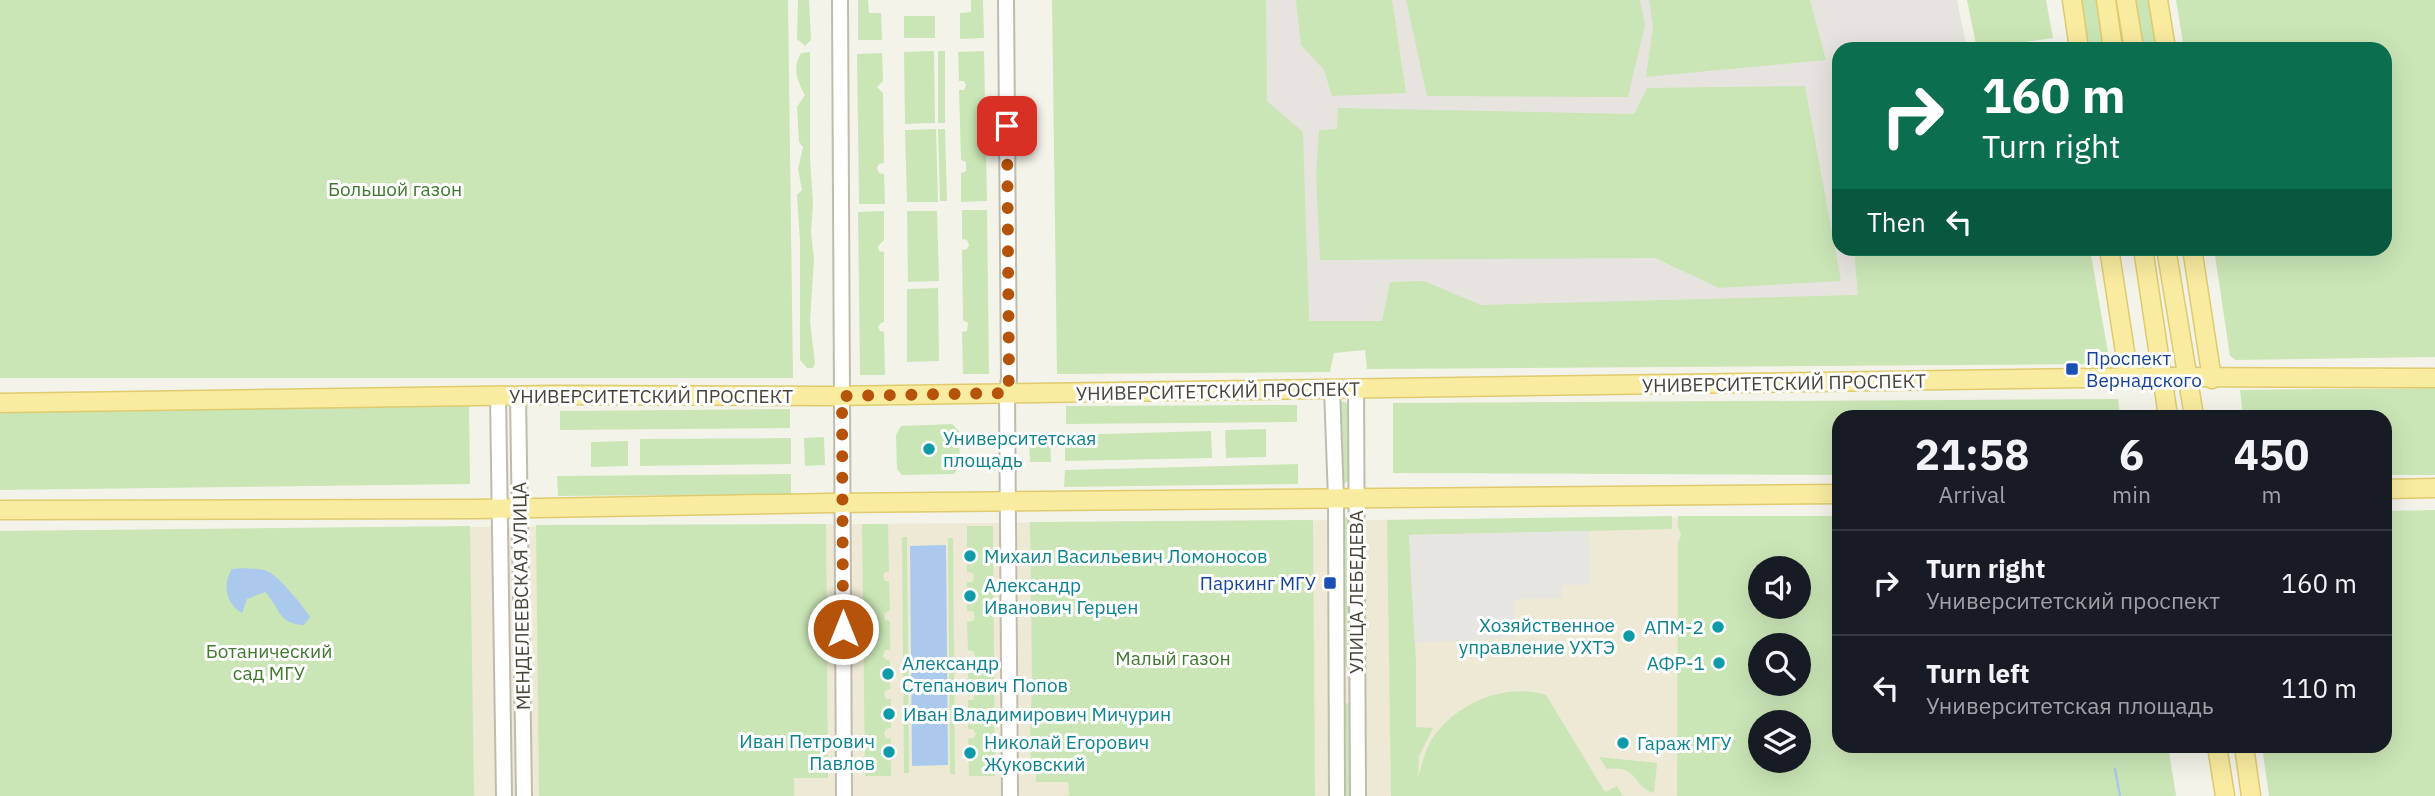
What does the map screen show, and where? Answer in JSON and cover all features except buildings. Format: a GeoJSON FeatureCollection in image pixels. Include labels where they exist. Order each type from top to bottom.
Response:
{"type":"FeatureCollection","features":[{"type":"Feature","properties":{"kind":"main road"},"geometry":{"type":"LineString","coordinates":[[2072,0],[2078,42]]}},
{"type":"Feature","properties":{"kind":"main road"},"geometry":{"type":"LineString","coordinates":[[2106,0],[2112,42]]}},
{"type":"Feature","properties":{"kind":"main road"},"geometry":{"type":"LineString","coordinates":[[2126,0],[2133,42]]}},
{"type":"Feature","properties":{"kind":"main road"},"geometry":{"type":"LineString","coordinates":[[2158,0],[2165,42]]}},
{"type":"Feature","properties":{"kind":"main road"},"geometry":{"type":"LineString","coordinates":[[2110,256],[2129,378]]}},
{"type":"Feature","properties":{"kind":"main road"},"geometry":{"type":"LineString","coordinates":[[2145,256],[2167,410]]}},
{"type":"Feature","properties":{"kind":"main road"},"geometry":{"type":"LineString","coordinates":[[2168,256],[2193,410]]}},
{"type":"Feature","properties":{"kind":"main road"},"geometry":{"type":"LineString","coordinates":[[2170,256],[2195,280]]}},
{"type":"Feature","properties":{"kind":"main road"},"geometry":{"type":"LineString","coordinates":[[2193,256],[2212,379]]}},
{"type":"Feature","properties":{"kind":"main road","name":"УНИВЕРСИТЕТСКИЙ ПРОСПЕКТ"},"geometry":{"type":"LineString","coordinates":[[0,403],[498,396],[842,396],[2163,377],[2435,378]]}},
{"type":"Feature","properties":{"kind":"main road"},"geometry":{"type":"LineString","coordinates":[[2392,489],[2435,488]]}},
{"type":"Feature","properties":{"kind":"main road"},"geometry":{"type":"LineString","coordinates":[[0,510],[519,508],[1832,494]]}},
{"type":"Feature","properties":{"kind":"main road"},"geometry":{"type":"LineString","coordinates":[[2218,753],[2225,796]]}},
{"type":"Feature","properties":{"kind":"main road"},"geometry":{"type":"LineString","coordinates":[[2245,753],[2251,796]]}},
{"type":"Feature","properties":{"kind":"street"},"geometry":{"type":"LineString","coordinates":[[840,0],[844,796]]}},
{"type":"Feature","properties":{"kind":"street"},"geometry":{"type":"LineString","coordinates":[[1006,0],[1010,796]]}},
{"type":"Feature","properties":{"kind":"street","name":"УЛИЦА ЛЕБЕДЕВА"},"geometry":{"type":"LineString","coordinates":[[1332,389],[1336,499],[1337,796]]}},
{"type":"Feature","properties":{"kind":"street","name":"УЛИЦА ЛЕБЕДЕВА"},"geometry":{"type":"LineString","coordinates":[[1356,389],[1358,796]]}},
{"type":"Feature","properties":{"kind":"street","name":"МЕНДЕЛЕЕВСКАЯ УЛИЦА"},"geometry":{"type":"LineString","coordinates":[[498,396],[504,796]]}},
{"type":"Feature","properties":{"kind":"street","name":"МЕНДЕЛЕЕВСКАЯ УЛИЦА"},"geometry":{"type":"LineString","coordinates":[[518,396],[524,796]]}},
{"type":"Feature","properties":{"kind":"street"},"geometry":{"type":"LineString","coordinates":[[1336,678],[1346,685],[1356,679]]}},
{"type":"Feature","properties":{"kind":"street"},"geometry":{"type":"LineString","coordinates":[[503,690],[506,696],[513,699],[519,696],[522,689]]}},
{"type":"Feature","properties":{"kind":"shaded area"},"geometry":{"type":"Polygon","coordinates":[[[1193,0],[1957,0],[1966,42],[1832,42],[1832,256],[2086,256],[2097,326],[1402,333],[1259,337],[1193,0]]]}},
{"type":"Feature","properties":{"kind":"shaded area"},"geometry":{"type":"Polygon","coordinates":[[[1832,516],[1832,753],[2169,753],[2176,796],[0,796],[0,531],[1832,516]]]}},
{"type":"Feature","properties":{"kind":"shaded area"},"geometry":{"type":"Polygon","coordinates":[[[1589,531],[1590,585],[1562,585],[1561,598],[1514,599],[1514,638],[1415,643],[1409,535],[1589,531]]]}},
{"type":"Feature","properties":{"kind":"green space","name":"Большой газон"},"geometry":{"type":"Polygon","coordinates":[[[0,0],[788,0],[793,378],[0,378],[0,0]]]}},
{"type":"Feature","properties":{"kind":"green space"},"geometry":{"type":"Polygon","coordinates":[[[798,0],[809,0],[811,40],[805,46],[797,39],[798,0]]]}},
{"type":"Feature","properties":{"kind":"green space"},"geometry":{"type":"Polygon","coordinates":[[[858,0],[868,0],[869,13],[881,13],[882,40],[858,40],[858,0]]]}},
{"type":"Feature","properties":{"kind":"green space"},"geometry":{"type":"Polygon","coordinates":[[[971,0],[983,0],[984,38],[960,39],[960,13],[971,12],[971,0]]]}},
{"type":"Feature","properties":{"kind":"green space"},"geometry":{"type":"Polygon","coordinates":[[[1052,0],[1266,0],[1267,101],[1303,132],[1309,321],[1382,321],[1390,282],[1424,281],[1481,305],[1858,295],[1855,256],[2091,256],[2110,364],[1367,369],[1365,350],[1334,353],[1330,372],[1057,374],[1052,0]]]}},
{"type":"Feature","properties":{"kind":"green space"},"geometry":{"type":"Polygon","coordinates":[[[1296,0],[1392,0],[1406,93],[1332,96],[1324,70],[1301,45],[1296,0]]]}},
{"type":"Feature","properties":{"kind":"green space"},"geometry":{"type":"Polygon","coordinates":[[[1406,0],[1640,0],[1645,25],[1628,97],[1427,96],[1406,0]]]}},
{"type":"Feature","properties":{"kind":"green space"},"geometry":{"type":"Polygon","coordinates":[[[1649,0],[1810,0],[1826,60],[1646,77],[1653,26],[1649,0]]]}},
{"type":"Feature","properties":{"kind":"green space"},"geometry":{"type":"Polygon","coordinates":[[[1967,0],[2046,0],[2053,38],[2025,42],[1976,42],[1967,0]]]}},
{"type":"Feature","properties":{"kind":"green space"},"geometry":{"type":"Polygon","coordinates":[[[2079,0],[2097,0],[2103,42],[2086,42],[2079,0]]]}},
{"type":"Feature","properties":{"kind":"green space"},"geometry":{"type":"Polygon","coordinates":[[[2132,0],[2151,0],[2157,42],[2138,42],[2132,0]]]}},
{"type":"Feature","properties":{"kind":"green space"},"geometry":{"type":"Polygon","coordinates":[[[2176,0],[2435,0],[2435,357],[2236,360],[2230,356],[2215,256],[2392,256],[2392,42],[2183,42],[2176,0]]]}},
{"type":"Feature","properties":{"kind":"green space"},"geometry":{"type":"Polygon","coordinates":[[[904,16],[935,16],[935,38],[904,38],[904,16]]]}},
{"type":"Feature","properties":{"kind":"green space"},"geometry":{"type":"Polygon","coordinates":[[[934,51],[935,123],[905,124],[904,52],[934,51]]]}},
{"type":"Feature","properties":{"kind":"green space"},"geometry":{"type":"Polygon","coordinates":[[[938,51],[945,51],[945,123],[938,123],[938,51]]]}},
{"type":"Feature","properties":{"kind":"green space"},"geometry":{"type":"Polygon","coordinates":[[[984,51],[987,201],[961,202],[961,173],[966,171],[966,162],[961,160],[959,90],[964,90],[966,85],[964,81],[959,81],[958,52],[984,51]]]}},
{"type":"Feature","properties":{"kind":"green space"},"geometry":{"type":"Polygon","coordinates":[[[810,52],[813,204],[811,232],[814,259],[810,321],[815,363],[813,368],[807,368],[800,360],[800,241],[797,195],[802,190],[798,169],[803,147],[799,142],[797,107],[805,95],[796,69],[801,53],[810,52]]]}},
{"type":"Feature","properties":{"kind":"green space"},"geometry":{"type":"Polygon","coordinates":[[[882,53],[883,81],[877,87],[883,93],[884,163],[877,168],[879,173],[884,174],[885,204],[859,204],[857,54],[882,53]]]}},
{"type":"Feature","properties":{"kind":"green space"},"geometry":{"type":"Polygon","coordinates":[[[1805,86],[1832,232],[1832,256],[1836,256],[1841,281],[1719,288],[1655,258],[1320,260],[1316,175],[1319,130],[1337,129],[1338,108],[1634,114],[1647,88],[1805,86]]]}},
{"type":"Feature","properties":{"kind":"green space"},"geometry":{"type":"Polygon","coordinates":[[[936,129],[938,202],[907,202],[905,130],[936,129]]]}},
{"type":"Feature","properties":{"kind":"green space"},"geometry":{"type":"Polygon","coordinates":[[[938,129],[945,129],[947,201],[940,201],[938,129]]]}},
{"type":"Feature","properties":{"kind":"green space"},"geometry":{"type":"Polygon","coordinates":[[[962,210],[987,210],[989,374],[963,374],[962,332],[967,331],[968,323],[963,320],[962,250],[969,245],[967,240],[962,239],[962,210]]]}},
{"type":"Feature","properties":{"kind":"green space"},"geometry":{"type":"Polygon","coordinates":[[[884,211],[884,240],[878,246],[879,251],[884,252],[884,322],[878,327],[884,332],[885,375],[860,375],[858,212],[884,211]]]}},
{"type":"Feature","properties":{"kind":"green space"},"geometry":{"type":"Polygon","coordinates":[[[907,211],[937,211],[939,281],[908,282],[907,211]]]}},
{"type":"Feature","properties":{"kind":"green space"},"geometry":{"type":"Polygon","coordinates":[[[938,288],[939,361],[907,362],[907,289],[938,288]]]}},
{"type":"Feature","properties":{"kind":"green space"},"geometry":{"type":"Polygon","coordinates":[[[2435,388],[2435,475],[2392,475],[2392,410],[2242,410],[2240,390],[2435,388]]]}},
{"type":"Feature","properties":{"kind":"green space"},"geometry":{"type":"Polygon","coordinates":[[[2118,399],[2119,410],[1832,410],[1832,475],[1393,473],[1393,403],[2118,399]]]}},
{"type":"Feature","properties":{"kind":"green space"},"geometry":{"type":"Polygon","coordinates":[[[1342,401],[1349,404],[1349,480],[1344,484],[1341,483],[1339,405],[1342,401]]]}},
{"type":"Feature","properties":{"kind":"green space"},"geometry":{"type":"Polygon","coordinates":[[[469,404],[470,484],[0,490],[0,411],[469,404]]]}},
{"type":"Feature","properties":{"kind":"green space"},"geometry":{"type":"Polygon","coordinates":[[[1297,405],[1297,422],[1066,424],[1066,406],[1297,405]]]}},
{"type":"Feature","properties":{"kind":"green space"},"geometry":{"type":"Polygon","coordinates":[[[790,409],[790,428],[560,430],[560,411],[790,409]]]}},
{"type":"Feature","properties":{"kind":"green space"},"geometry":{"type":"Polygon","coordinates":[[[952,424],[959,431],[960,467],[954,474],[902,475],[897,469],[896,435],[901,426],[952,424]]]}},
{"type":"Feature","properties":{"kind":"green space"},"geometry":{"type":"Polygon","coordinates":[[[1266,429],[1266,457],[1226,458],[1225,430],[1266,429]]]}},
{"type":"Feature","properties":{"kind":"green space"},"geometry":{"type":"Polygon","coordinates":[[[1211,431],[1212,458],[1065,461],[1065,435],[1211,431]]]}},
{"type":"Feature","properties":{"kind":"green space"},"geometry":{"type":"Polygon","coordinates":[[[1029,433],[1050,433],[1051,462],[1030,462],[1029,433]]]}},
{"type":"Feature","properties":{"kind":"green space"},"geometry":{"type":"Polygon","coordinates":[[[824,437],[825,465],[805,466],[804,438],[824,437]]]}},
{"type":"Feature","properties":{"kind":"green space"},"geometry":{"type":"Polygon","coordinates":[[[791,438],[791,464],[640,466],[640,439],[791,438]]]}},
{"type":"Feature","properties":{"kind":"green space"},"geometry":{"type":"Polygon","coordinates":[[[628,441],[628,466],[591,467],[591,442],[628,441]]]}},
{"type":"Feature","properties":{"kind":"green space"},"geometry":{"type":"Polygon","coordinates":[[[1298,464],[1298,484],[1064,487],[1065,470],[1298,464]]]}},
{"type":"Feature","properties":{"kind":"green space"},"geometry":{"type":"Polygon","coordinates":[[[791,474],[791,494],[558,496],[557,476],[791,474]]]}},
{"type":"Feature","properties":{"kind":"green space"},"geometry":{"type":"Polygon","coordinates":[[[2435,510],[2435,796],[2269,796],[2263,753],[2392,753],[2392,511],[2435,510]]]}},
{"type":"Feature","properties":{"kind":"green space"},"geometry":{"type":"Polygon","coordinates":[[[1672,516],[1672,529],[1409,535],[1416,661],[1416,727],[1433,728],[1419,756],[1418,777],[1433,737],[1459,711],[1486,697],[1501,693],[1531,692],[1546,695],[1605,792],[1617,786],[1623,796],[1391,796],[1387,520],[1672,516]]]}},
{"type":"Feature","properties":{"kind":"green space"},"geometry":{"type":"Polygon","coordinates":[[[1678,516],[1832,516],[1832,753],[2169,753],[2176,796],[1677,796],[1678,543],[1681,534],[1678,516]]]}},
{"type":"Feature","properties":{"kind":"green space"},"geometry":{"type":"Polygon","coordinates":[[[1346,517],[1352,520],[1350,667],[1342,666],[1342,520],[1346,517]]]}},
{"type":"Feature","properties":{"kind":"green space","name":"Малый газон"},"geometry":{"type":"Polygon","coordinates":[[[1313,520],[1315,796],[1065,796],[1069,795],[1068,782],[1036,782],[1036,775],[1031,767],[1030,736],[1030,522],[1313,520]]]}},
{"type":"Feature","properties":{"kind":"green space"},"geometry":{"type":"Polygon","coordinates":[[[826,524],[828,778],[794,778],[794,796],[539,796],[536,525],[826,524]]]}},
{"type":"Feature","properties":{"kind":"green space"},"geometry":{"type":"Polygon","coordinates":[[[862,524],[888,524],[889,572],[885,572],[883,576],[885,581],[889,581],[890,610],[884,614],[885,620],[890,621],[890,650],[885,650],[883,656],[890,661],[890,689],[884,694],[886,699],[891,699],[891,728],[884,733],[886,738],[891,739],[891,776],[865,776],[862,524]]]}},
{"type":"Feature","properties":{"kind":"green space","name":"Ботанический сад МГУ"},"geometry":{"type":"Polygon","coordinates":[[[470,526],[474,796],[0,796],[0,531],[470,526]]]}},
{"type":"Feature","properties":{"kind":"green space"},"geometry":{"type":"Polygon","coordinates":[[[967,526],[993,526],[995,776],[969,776],[968,739],[974,738],[976,734],[973,729],[968,729],[968,700],[973,700],[975,695],[974,690],[968,689],[968,661],[975,656],[973,651],[968,650],[967,622],[973,621],[975,616],[973,611],[967,611],[967,582],[972,582],[974,578],[972,573],[967,572],[967,526]]]}},
{"type":"Feature","properties":{"kind":"green space"},"geometry":{"type":"Polygon","coordinates":[[[902,537],[907,537],[909,773],[904,773],[902,537]]]}},
{"type":"Feature","properties":{"kind":"green space"},"geometry":{"type":"Polygon","coordinates":[[[948,538],[953,538],[955,774],[950,774],[948,538]]]}},
{"type":"Feature","properties":{"kind":"green space"},"geometry":{"type":"Polygon","coordinates":[[[1350,703],[1352,796],[1342,796],[1341,704],[1350,703]]]}},
{"type":"Feature","properties":{"kind":"green space"},"geometry":{"type":"Polygon","coordinates":[[[1599,757],[1657,763],[1654,793],[1625,770],[1607,769],[1599,757]]]}},
{"type":"Feature","properties":{"kind":"water"},"geometry":{"type":"Polygon","coordinates":[[[946,545],[948,765],[912,766],[910,546],[946,545]]]}},
{"type":"Feature","properties":{"kind":"water"},"geometry":{"type":"Polygon","coordinates":[[[232,569],[264,570],[277,578],[310,617],[304,625],[289,622],[284,618],[265,592],[247,599],[242,613],[237,609],[229,599],[227,581],[232,569]]]}},
{"type":"Feature","properties":{"kind":"waterway"},"geometry":{"type":"LineString","coordinates":[[2115,769],[2120,796]]}},
{"type":"Feature","properties":{"kind":"place","name":"Проспект Вернадского"},"geometry":{"type":"Point","coordinates":[2072,369]}},
{"type":"Feature","properties":{"kind":"place","name":"Университетская площадь"},"geometry":{"type":"Point","coordinates":[929,449]}},
{"type":"Feature","properties":{"kind":"place","name":"Михаил Васильевич Ломоносов"},"geometry":{"type":"Point","coordinates":[970,556]}},
{"type":"Feature","properties":{"kind":"place","name":"Паркинг МГУ"},"geometry":{"type":"Point","coordinates":[1330,583]}},
{"type":"Feature","properties":{"kind":"place","name":"Александр Иванович Герцен"},"geometry":{"type":"Point","coordinates":[970,596]}},
{"type":"Feature","properties":{"kind":"place","name":"АПМ-2"},"geometry":{"type":"Point","coordinates":[1718,627]}},
{"type":"Feature","properties":{"kind":"place","name":"Хозяйственное управление УХТЭ"},"geometry":{"type":"Point","coordinates":[1629,636]}},
{"type":"Feature","properties":{"kind":"place","name":"АФР-1"},"geometry":{"type":"Point","coordinates":[1719,663]}},
{"type":"Feature","properties":{"kind":"place","name":"Александр Степанович Попов"},"geometry":{"type":"Point","coordinates":[888,674]}},
{"type":"Feature","properties":{"kind":"place","name":"Иван Владимирович Мичурин"},"geometry":{"type":"Point","coordinates":[889,714]}},
{"type":"Feature","properties":{"kind":"place","name":"Гараж МГУ"},"geometry":{"type":"Point","coordinates":[1623,743]}},
{"type":"Feature","properties":{"kind":"place","name":"Иван Петрович Павлов"},"geometry":{"type":"Point","coordinates":[889,752]}},
{"type":"Feature","properties":{"kind":"place","name":"Николай Егорович Жуковский"},"geometry":{"type":"Point","coordinates":[970,753]}},
{"type":"Feature","properties":{"kind":"route"},"geometry":{"type":"LineString","coordinates":[[843,629],[842,396],[1007,393],[1007,126]]}}]}
